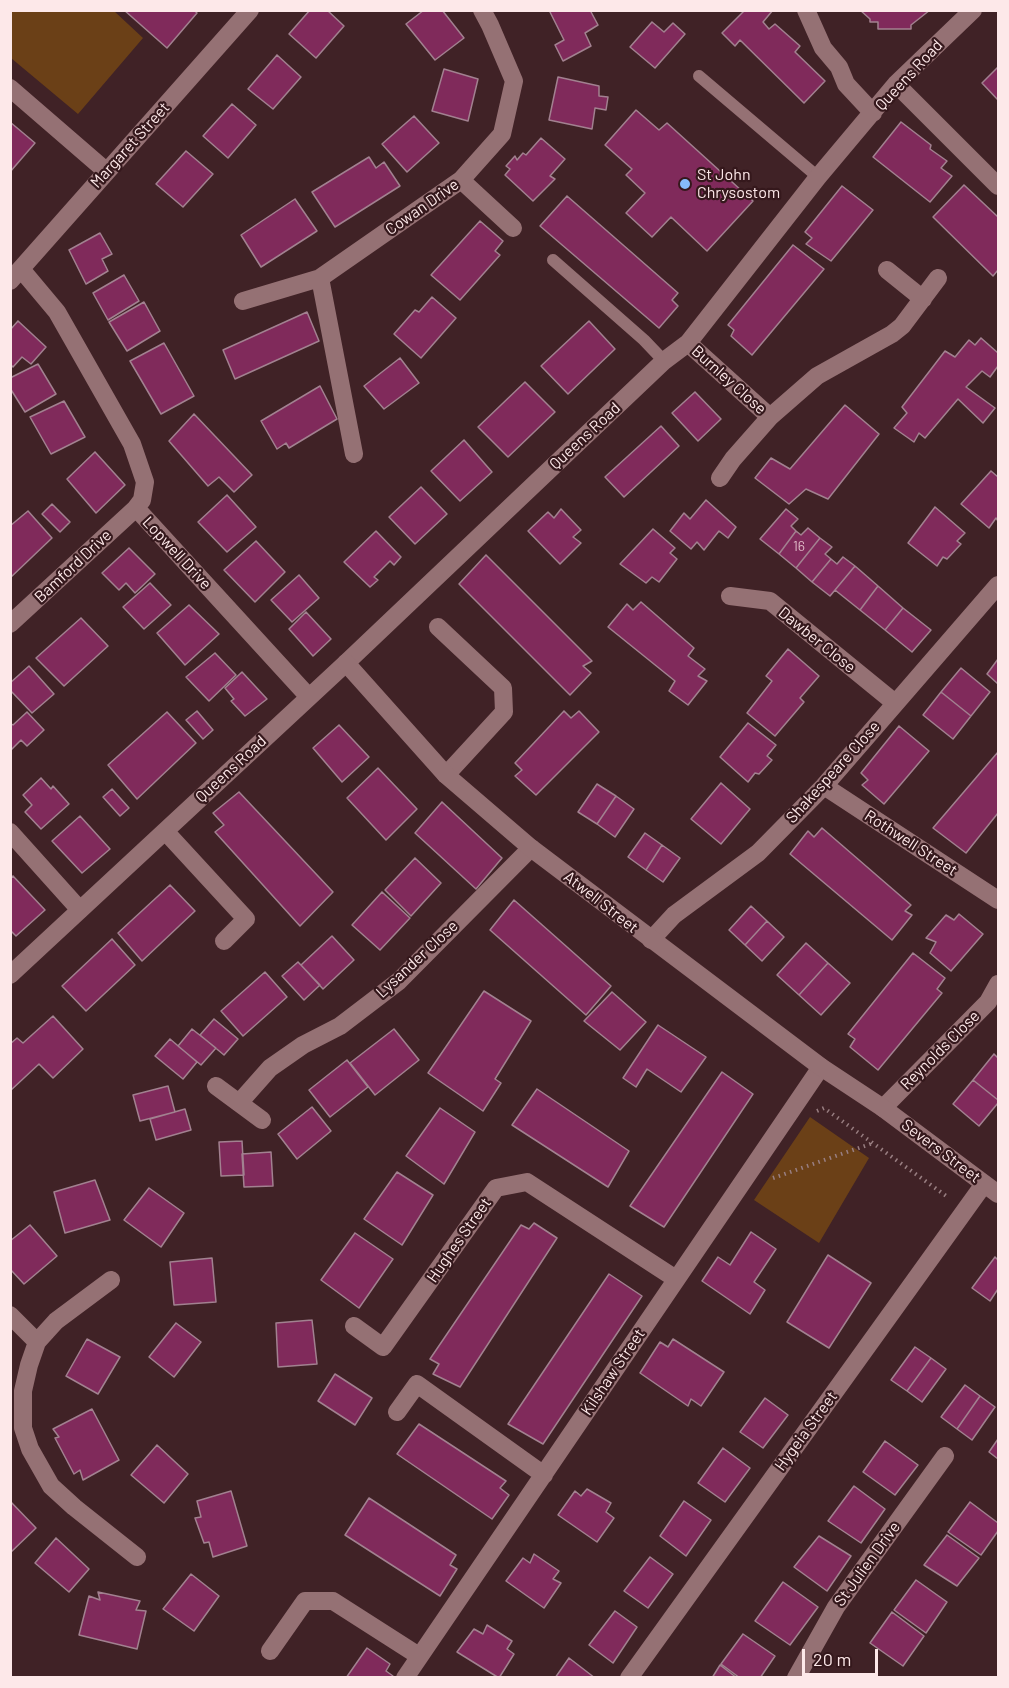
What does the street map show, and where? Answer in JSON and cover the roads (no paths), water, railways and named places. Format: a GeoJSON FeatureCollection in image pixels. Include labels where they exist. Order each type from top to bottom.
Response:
{"type":"FeatureCollection","features":[{"type":"Feature","properties":{"kind":"street","name":"Margaret Street"},"geometry":{"type":"LineString","coordinates":[[16,275],[250,10]]}},
{"type":"Feature","properties":{"kind":"street","name":"Cowan Drive"},"geometry":{"type":"LineString","coordinates":[[243,301],[320,278],[461,180],[502,134],[514,81],[482,10]]}},
{"type":"Feature","properties":{"kind":"street"},"geometry":{"type":"LineString","coordinates":[[806,10],[823,48],[839,67],[846,84],[873,113]]}},
{"type":"Feature","properties":{"kind":"street","name":"Queens Road"},"geometry":{"type":"LineString","coordinates":[[10,975],[346,663],[664,361],[688,344],[818,177],[896,84],[972,10]]}},
{"type":"Feature","properties":{"kind":"street"},"geometry":{"type":"LineString","coordinates":[[896,84],[999,186]]}},
{"type":"Feature","properties":{"kind":"street"},"geometry":{"type":"LineString","coordinates":[[10,88],[106,171]]}},
{"type":"Feature","properties":{"kind":"street"},"geometry":{"type":"LineString","coordinates":[[461,180],[513,228]]}},
{"type":"Feature","properties":{"kind":"street"},"geometry":{"type":"LineString","coordinates":[[886,270],[922,299]]}},
{"type":"Feature","properties":{"kind":"street","name":"Lopwell Drive"},"geometry":{"type":"LineString","coordinates":[[16,275],[57,312],[132,444],[145,482],[142,500],[136,508],[308,696]]}},
{"type":"Feature","properties":{"kind":"street"},"geometry":{"type":"LineString","coordinates":[[320,278],[354,454]]}},
{"type":"Feature","properties":{"kind":"street","name":"Burnley Close"},"geometry":{"type":"LineString","coordinates":[[720,478],[733,459],[770,417],[817,376],[892,334],[902,326],[938,278]]}},
{"type":"Feature","properties":{"kind":"street","name":"Burnley Close"},"geometry":{"type":"LineString","coordinates":[[688,344],[770,417]]}},
{"type":"Feature","properties":{"kind":"street","name":"Bamford Drive"},"geometry":{"type":"LineString","coordinates":[[10,624],[136,508]]}},
{"type":"Feature","properties":{"kind":"street","name":"Shakespeare Close"},"geometry":{"type":"LineString","coordinates":[[651,940],[674,915],[758,853],[824,786],[999,585]]}},
{"type":"Feature","properties":{"kind":"street","name":"Dawber Close"},"geometry":{"type":"LineString","coordinates":[[730,596],[770,601],[895,703]]}},
{"type":"Feature","properties":{"kind":"street"},"geometry":{"type":"LineString","coordinates":[[438,627],[503,688],[504,712],[446,775]]}},
{"type":"Feature","properties":{"kind":"street","name":"Atwell Street"},"geometry":{"type":"LineString","coordinates":[[346,663],[446,775],[531,848],[821,1067],[883,1108]]}},
{"type":"Feature","properties":{"kind":"street","name":"Rothwell Street"},"geometry":{"type":"LineString","coordinates":[[824,786],[999,900]]}},
{"type":"Feature","properties":{"kind":"street"},"geometry":{"type":"LineString","coordinates":[[165,831],[246,919],[224,941]]}},
{"type":"Feature","properties":{"kind":"street"},"geometry":{"type":"LineString","coordinates":[[10,832],[80,910]]}},
{"type":"Feature","properties":{"kind":"street","name":"Lysander Close"},"geometry":{"type":"LineString","coordinates":[[239,1103],[270,1068],[303,1045],[340,1026],[399,981],[531,848]]}},
{"type":"Feature","properties":{"kind":"street","name":"Reynolds Close"},"geometry":{"type":"LineString","coordinates":[[883,1108],[993,1006],[999,984]]}},
{"type":"Feature","properties":{"kind":"street","name":"Kilshaw Street"},"geometry":{"type":"LineString","coordinates":[[405,1677],[821,1067]]}},
{"type":"Feature","properties":{"kind":"street"},"geometry":{"type":"LineString","coordinates":[[216,1086],[262,1120]]}},
{"type":"Feature","properties":{"kind":"street","name":"Severs Street"},"geometry":{"type":"LineString","coordinates":[[883,1108],[999,1194]]}},
{"type":"Feature","properties":{"kind":"street","name":"Hughes Street"},"geometry":{"type":"LineString","coordinates":[[354,1326],[383,1347],[496,1188],[528,1182],[676,1279]]}},
{"type":"Feature","properties":{"kind":"street","name":"Hygeia Street"},"geometry":{"type":"LineString","coordinates":[[629,1677],[984,1184]]}},
{"type":"Feature","properties":{"kind":"street"},"geometry":{"type":"LineString","coordinates":[[111,1280],[56,1321],[37,1342],[29,1365],[22,1409],[30,1449],[51,1485],[74,1507],[137,1557]]}},
{"type":"Feature","properties":{"kind":"street"},"geometry":{"type":"LineString","coordinates":[[10,1315],[37,1342]]}},
{"type":"Feature","properties":{"kind":"street"},"geometry":{"type":"LineString","coordinates":[[397,1412],[417,1384],[544,1475]]}},
{"type":"Feature","properties":{"kind":"street","name":"St Julien Drive"},"geometry":{"type":"LineString","coordinates":[[796,1677],[836,1607],[945,1455]]}},
{"type":"Feature","properties":{"kind":"street"},"geometry":{"type":"LineString","coordinates":[[270,1651],[305,1601],[333,1601],[419,1656]]}},
{"type":"Feature","properties":{"kind":"lane"},"geometry":{"type":"LineString","coordinates":[[699,76],[818,177]]}},
{"type":"Feature","properties":{"kind":"lane"},"geometry":{"type":"LineString","coordinates":[[553,260],[644,340],[664,361]]}},
{"type":"Feature","properties":{"kind":"place","name":"St John Chrysostom"},"geometry":{"type":"Point","coordinates":[685,184]}}]}
